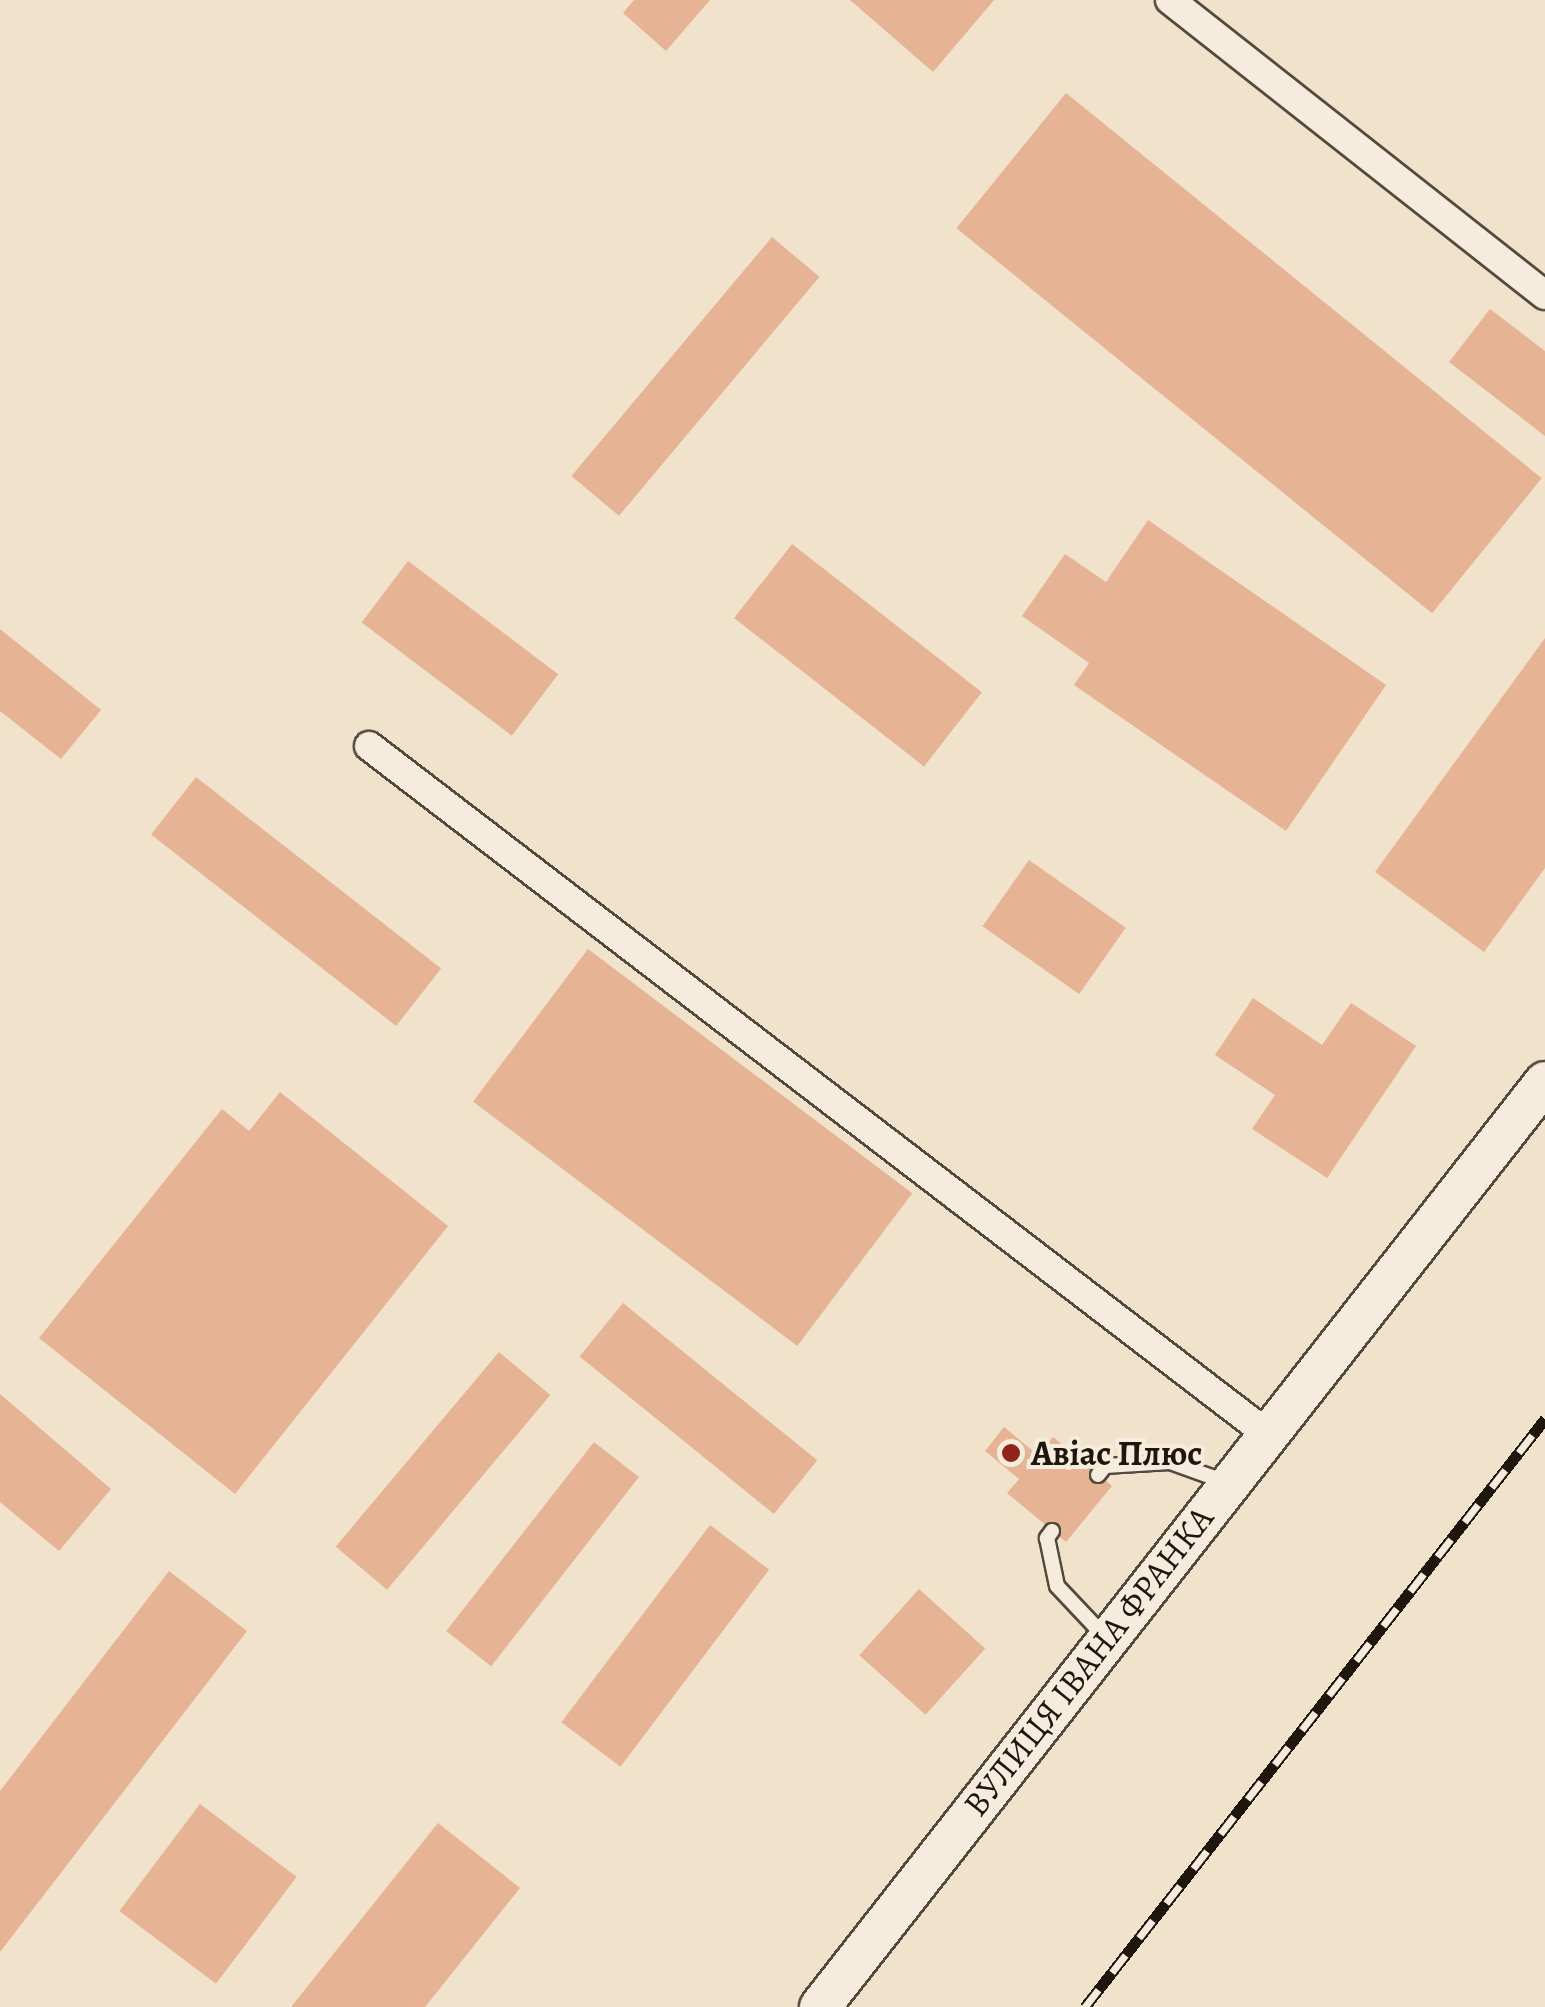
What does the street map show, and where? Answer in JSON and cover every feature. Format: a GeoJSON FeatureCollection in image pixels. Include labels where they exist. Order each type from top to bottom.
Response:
{"type":"FeatureCollection","features":[{"type":"Feature","properties":{"kind":"main road","name":"ВУЛИЦЯ ІВАНА ФРАНКА"},"geometry":{"type":"LineString","coordinates":[[820,2007],[1227,1482],[1545,1082]]}},
{"type":"Feature","properties":{"kind":"street"},"geometry":{"type":"LineString","coordinates":[[1170,0],[1545,294]]}},
{"type":"Feature","properties":{"kind":"street"},"geometry":{"type":"LineString","coordinates":[[369,746],[1266,1433]]}},
{"type":"Feature","properties":{"kind":"lane"},"geometry":{"type":"LineString","coordinates":[[1098,1474],[1105,1466],[1170,1462],[1227,1482]]}},
{"type":"Feature","properties":{"kind":"lane"},"geometry":{"type":"LineString","coordinates":[[1052,1531],[1047,1538],[1058,1586],[1106,1638]]}},
{"type":"Feature","properties":{"kind":"building"},"geometry":{"type":"Polygon","coordinates":[[[634,0],[710,0],[666,51],[623,13],[634,0]]]}},
{"type":"Feature","properties":{"kind":"building"},"geometry":{"type":"Polygon","coordinates":[[[850,0],[994,0],[933,72],[850,0]]]}},
{"type":"Feature","properties":{"kind":"building"},"geometry":{"type":"Polygon","coordinates":[[[1066,93],[1542,478],[1432,613],[956,228],[1066,93]]]}},
{"type":"Feature","properties":{"kind":"building"},"geometry":{"type":"Polygon","coordinates":[[[772,237],[819,277],[619,516],[571,476],[772,237]]]}},
{"type":"Feature","properties":{"kind":"building"},"geometry":{"type":"Polygon","coordinates":[[[1490,309],[1545,351],[1545,436],[1449,362],[1490,309]]]}},
{"type":"Feature","properties":{"kind":"building"},"geometry":{"type":"Polygon","coordinates":[[[1148,520],[1386,685],[1286,831],[1074,685],[1089,663],[1022,616],[1065,554],[1106,582],[1148,520]]]}},
{"type":"Feature","properties":{"kind":"building"},"geometry":{"type":"Polygon","coordinates":[[[792,544],[982,692],[924,766],[734,618],[792,544]]]}},
{"type":"Feature","properties":{"kind":"building"},"geometry":{"type":"Polygon","coordinates":[[[408,561],[558,674],[512,736],[362,622],[408,561]]]}},
{"type":"Feature","properties":{"kind":"building"},"geometry":{"type":"Polygon","coordinates":[[[0,629],[101,710],[61,759],[0,711],[0,629]]]}},
{"type":"Feature","properties":{"kind":"building"},"geometry":{"type":"Polygon","coordinates":[[[1545,638],[1545,868],[1484,952],[1375,872],[1545,638]]]}},
{"type":"Feature","properties":{"kind":"building"},"geometry":{"type":"Polygon","coordinates":[[[196,777],[441,968],[396,1026],[151,835],[196,777]]]}},
{"type":"Feature","properties":{"kind":"building"},"geometry":{"type":"Polygon","coordinates":[[[1029,860],[1126,928],[1079,994],[983,926],[1029,860]]]}},
{"type":"Feature","properties":{"kind":"building"},"geometry":{"type":"Polygon","coordinates":[[[588,949],[912,1193],[797,1346],[473,1102],[588,949]]]}},
{"type":"Feature","properties":{"kind":"building"},"geometry":{"type":"Polygon","coordinates":[[[1253,998],[1322,1045],[1351,1003],[1416,1046],[1327,1178],[1252,1129],[1275,1095],[1215,1055],[1253,998]]]}},
{"type":"Feature","properties":{"kind":"building"},"geometry":{"type":"Polygon","coordinates":[[[280,1092],[448,1226],[235,1494],[39,1338],[222,1109],[249,1131],[280,1092]]]}},
{"type":"Feature","properties":{"kind":"building"},"geometry":{"type":"Polygon","coordinates":[[[623,1303],[817,1460],[774,1514],[580,1357],[623,1303]]]}},
{"type":"Feature","properties":{"kind":"building"},"geometry":{"type":"Polygon","coordinates":[[[499,1352],[550,1395],[387,1590],[336,1547],[499,1352]]]}},
{"type":"Feature","properties":{"kind":"building"},"geometry":{"type":"Polygon","coordinates":[[[0,1394],[111,1489],[59,1551],[0,1502],[0,1394]]]}},
{"type":"Feature","properties":{"kind":"building"},"geometry":{"type":"Polygon","coordinates":[[[1004,1427],[1038,1455],[1053,1437],[1112,1486],[1066,1542],[1007,1493],[1019,1479],[985,1451],[1004,1427]]]}},
{"type":"Feature","properties":{"kind":"building"},"geometry":{"type":"Polygon","coordinates":[[[594,1442],[639,1477],[491,1666],[446,1631],[594,1442]]]}},
{"type":"Feature","properties":{"kind":"building"},"geometry":{"type":"Polygon","coordinates":[[[710,1525],[769,1570],[620,1767],[561,1722],[710,1525]]]}},
{"type":"Feature","properties":{"kind":"building"},"geometry":{"type":"Polygon","coordinates":[[[169,1571],[247,1631],[0,1952],[0,1791],[169,1571]]]}},
{"type":"Feature","properties":{"kind":"building"},"geometry":{"type":"Polygon","coordinates":[[[919,1589],[985,1649],[926,1715],[859,1655],[919,1589]]]}},
{"type":"Feature","properties":{"kind":"building"},"geometry":{"type":"Polygon","coordinates":[[[200,1804],[297,1877],[216,1984],[119,1911],[200,1804]]]}},
{"type":"Feature","properties":{"kind":"building"},"geometry":{"type":"Polygon","coordinates":[[[438,1823],[520,1888],[425,2007],[291,2007],[438,1823]]]}},
{"type":"Feature","properties":{"kind":"railway"},"geometry":{"type":"LineString","coordinates":[[1085,2007],[1545,1419]]}},
{"type":"Feature","properties":{"kind":"place","name":"Авіас Плюс"},"geometry":{"type":"Point","coordinates":[1011,1453]}}]}
